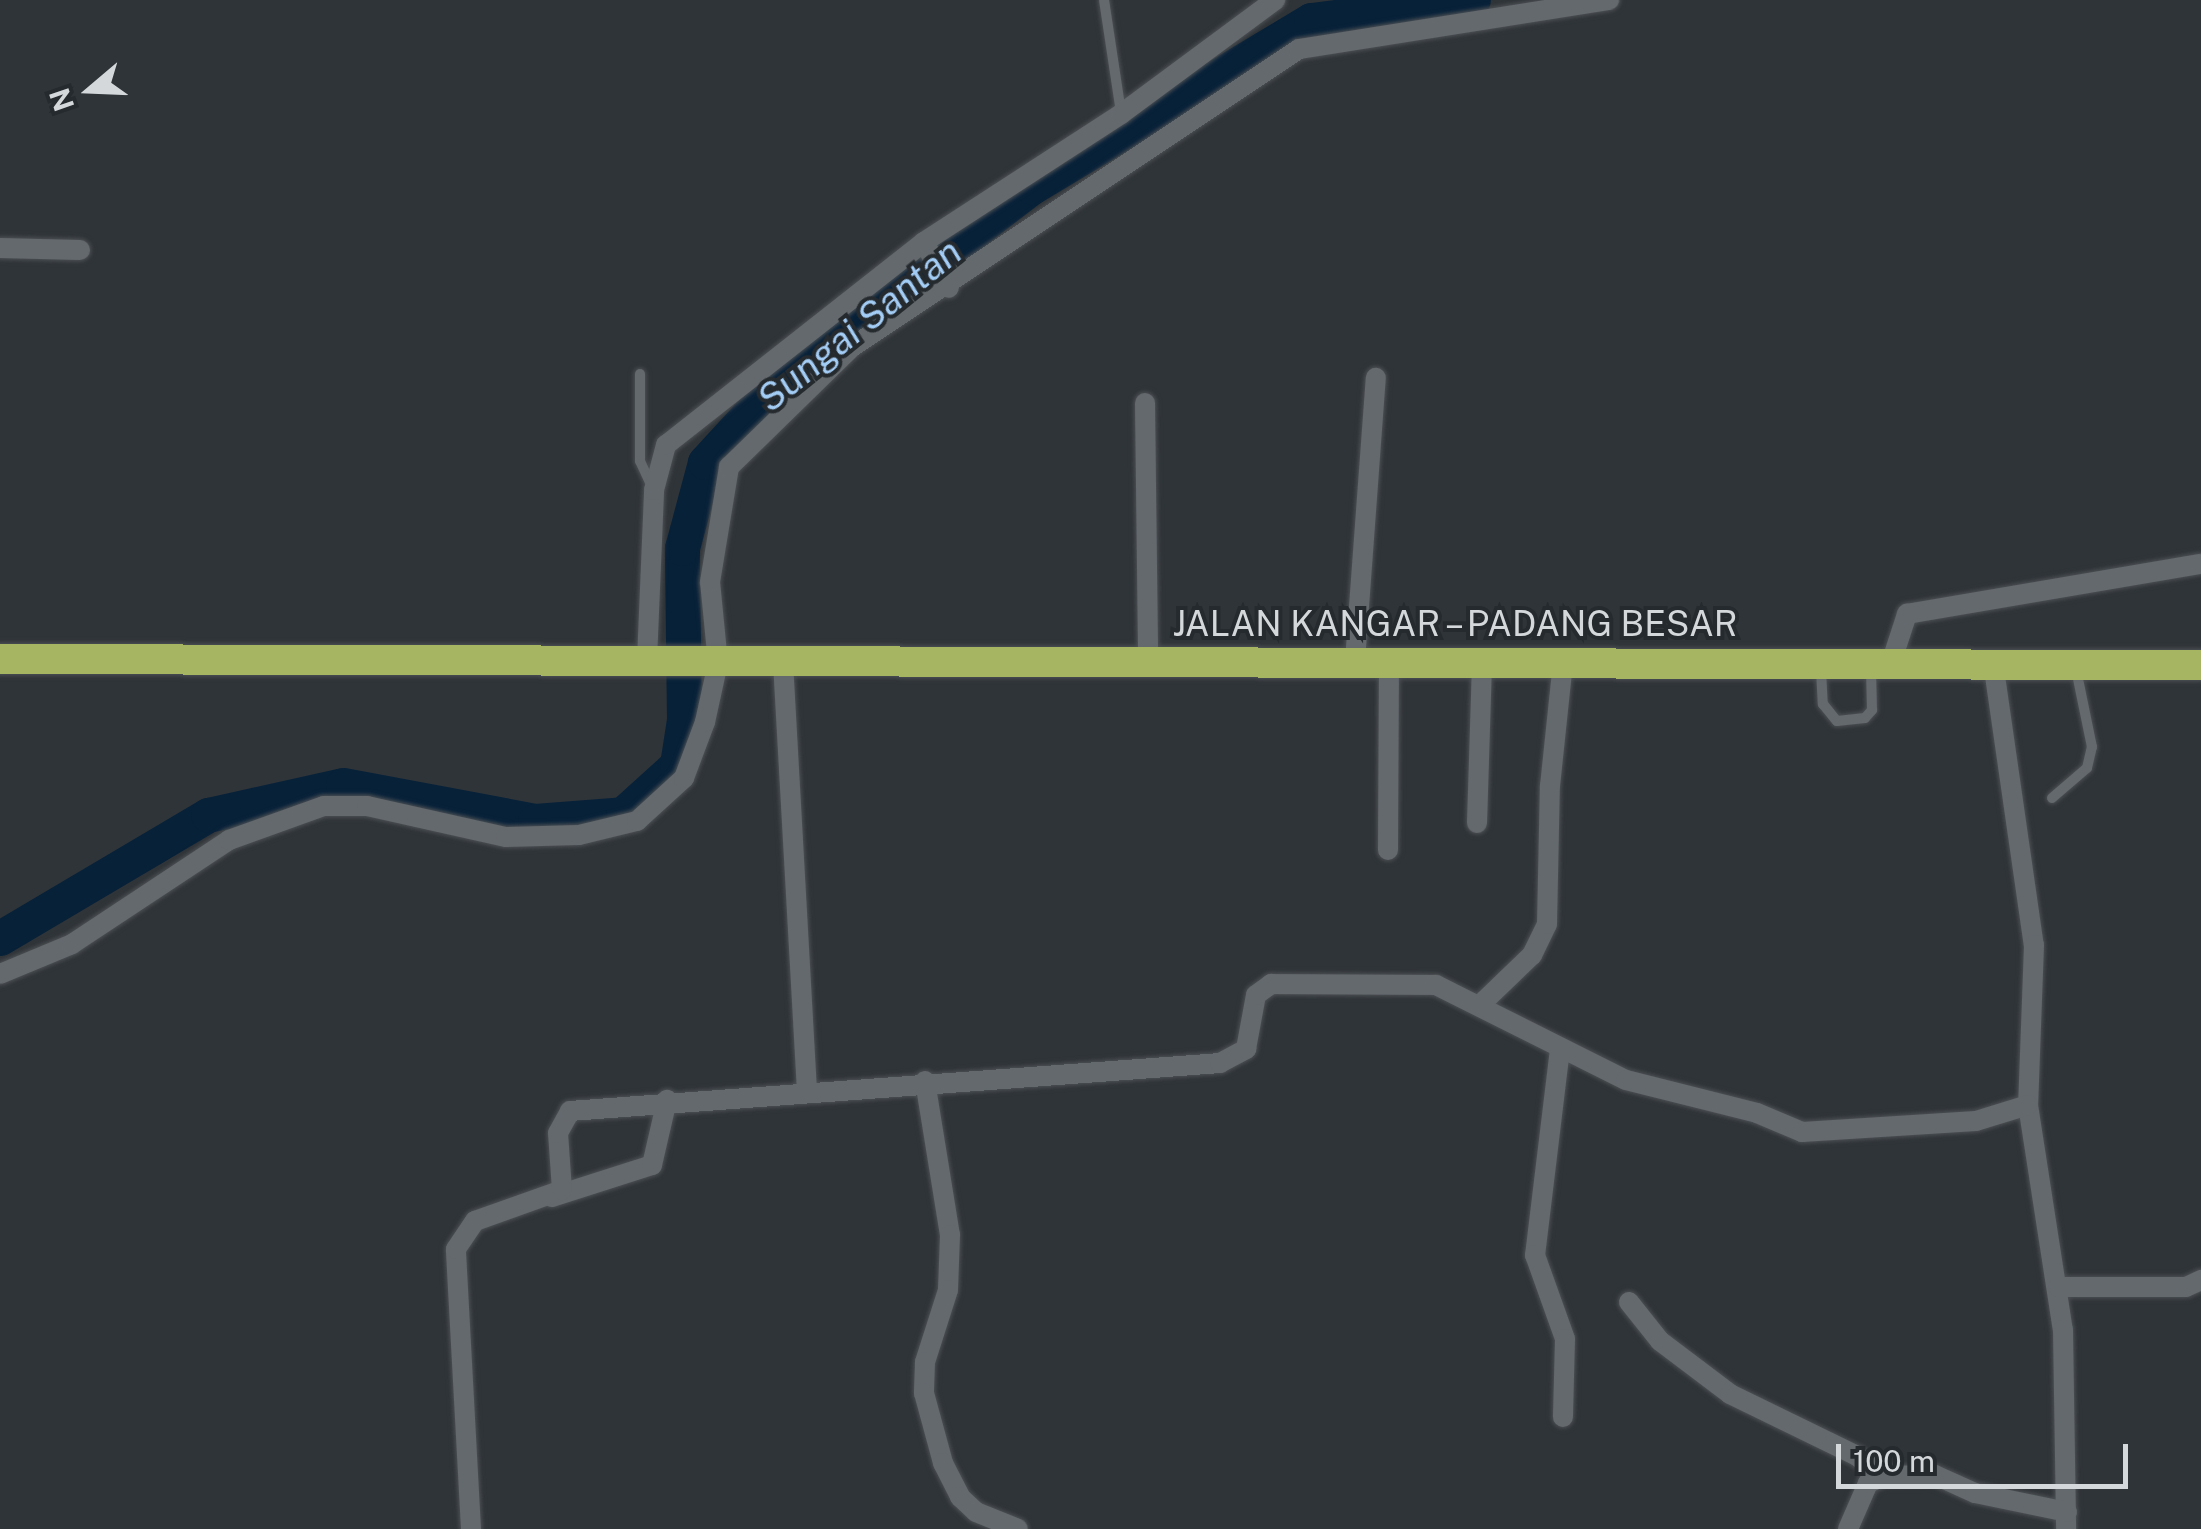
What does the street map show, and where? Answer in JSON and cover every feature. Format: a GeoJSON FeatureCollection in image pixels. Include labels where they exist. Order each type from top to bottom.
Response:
{"type":"FeatureCollection","features":[{"type":"Feature","properties":{"kind":"highway","name":"JALAN KANGAR – PADANG BESAR"},"geometry":{"type":"LineString","coordinates":[[0,659],[2201,665]]}},
{"type":"Feature","properties":{"kind":"street"},"geometry":{"type":"LineString","coordinates":[[652,660],[654,490],[666,445],[926,247],[1121,114],[1275,0]]}},
{"type":"Feature","properties":{"kind":"street"},"geometry":{"type":"LineString","coordinates":[[0,974],[72,944],[229,840],[324,806],[367,806],[506,836],[579,835],[627,825],[684,778],[696,756],[713,662],[710,582],[729,467],[852,347],[944,281],[1299,48],[1609,0]]}},
{"type":"Feature","properties":{"kind":"street"},"geometry":{"type":"LineString","coordinates":[[926,247],[944,281]]}},
{"type":"Feature","properties":{"kind":"street"},"geometry":{"type":"LineString","coordinates":[[0,248],[80,250]]}},
{"type":"Feature","properties":{"kind":"street"},"geometry":{"type":"LineString","coordinates":[[1355,661],[1376,378]]}},
{"type":"Feature","properties":{"kind":"street"},"geometry":{"type":"LineString","coordinates":[[1145,403],[1148,661]]}},
{"type":"Feature","properties":{"kind":"street"},"geometry":{"type":"LineString","coordinates":[[1881,662],[1906,614],[2201,564]]}},
{"type":"Feature","properties":{"kind":"street"},"geometry":{"type":"LineString","coordinates":[[1388,850],[1389,661]]}},
{"type":"Feature","properties":{"kind":"street"},"geometry":{"type":"LineString","coordinates":[[783,662],[807,1092]]}},
{"type":"Feature","properties":{"kind":"street"},"geometry":{"type":"LineString","coordinates":[[1477,824],[1482,662]]}},
{"type":"Feature","properties":{"kind":"street"},"geometry":{"type":"LineString","coordinates":[[1848,1529],[1868,1483],[1884,1476],[1935,1475],[1975,1493],[2067,1520],[2058,1288],[2028,1105],[2034,945],[1994,662]]}},
{"type":"Feature","properties":{"kind":"street"},"geometry":{"type":"LineString","coordinates":[[1481,1004],[1544,937],[1563,663]]}},
{"type":"Feature","properties":{"kind":"street"},"geometry":{"type":"LineString","coordinates":[[552,1197],[564,1182],[558,1132],[570,1111],[667,1100],[1231,1061],[1246,1049],[1256,994],[1270,984],[1436,985],[1481,1004],[1560,1049],[1626,1080],[1757,1113],[1802,1132],[1976,1121],[2028,1105]]}},
{"type":"Feature","properties":{"kind":"street"},"geometry":{"type":"LineString","coordinates":[[1560,1049],[1534,1256],[1565,1339],[1563,1417]]}},
{"type":"Feature","properties":{"kind":"street"},"geometry":{"type":"LineString","coordinates":[[924,1081],[950,1235],[948,1290],[925,1362],[924,1392],[943,1463],[960,1497],[976,1512],[1018,1529]]}},
{"type":"Feature","properties":{"kind":"street"},"geometry":{"type":"LineString","coordinates":[[471,1529],[456,1249],[475,1221],[652,1165],[667,1100]]}},
{"type":"Feature","properties":{"kind":"street"},"geometry":{"type":"LineString","coordinates":[[2058,1288],[2186,1287],[2201,1280]]}},
{"type":"Feature","properties":{"kind":"street"},"geometry":{"type":"LineString","coordinates":[[1630,1302],[1660,1341],[1730,1394],[1857,1456],[1884,1476]]}},
{"type":"Feature","properties":{"kind":"lane"},"geometry":{"type":"LineString","coordinates":[[1104,0],[1121,114]]}},
{"type":"Feature","properties":{"kind":"lane"},"geometry":{"type":"LineString","coordinates":[[640,374],[640,461],[654,490]]}},
{"type":"Feature","properties":{"kind":"lane"},"geometry":{"type":"LineString","coordinates":[[1820,662],[1823,704],[1837,721],[1865,718],[1872,710],[1881,662]]}},
{"type":"Feature","properties":{"kind":"lane"},"geometry":{"type":"LineString","coordinates":[[2052,798],[2087,768],[2092,747],[2075,663]]}},
{"type":"Feature","properties":{"kind":"waterway","name":"Sungai Santan"},"geometry":{"type":"LineString","coordinates":[[0,938],[208,815],[343,785],[535,821],[623,814],[677,765],[684,720],[682,548],[705,462],[775,386],[1032,187],[1311,20],[1473,0]]}}]}
